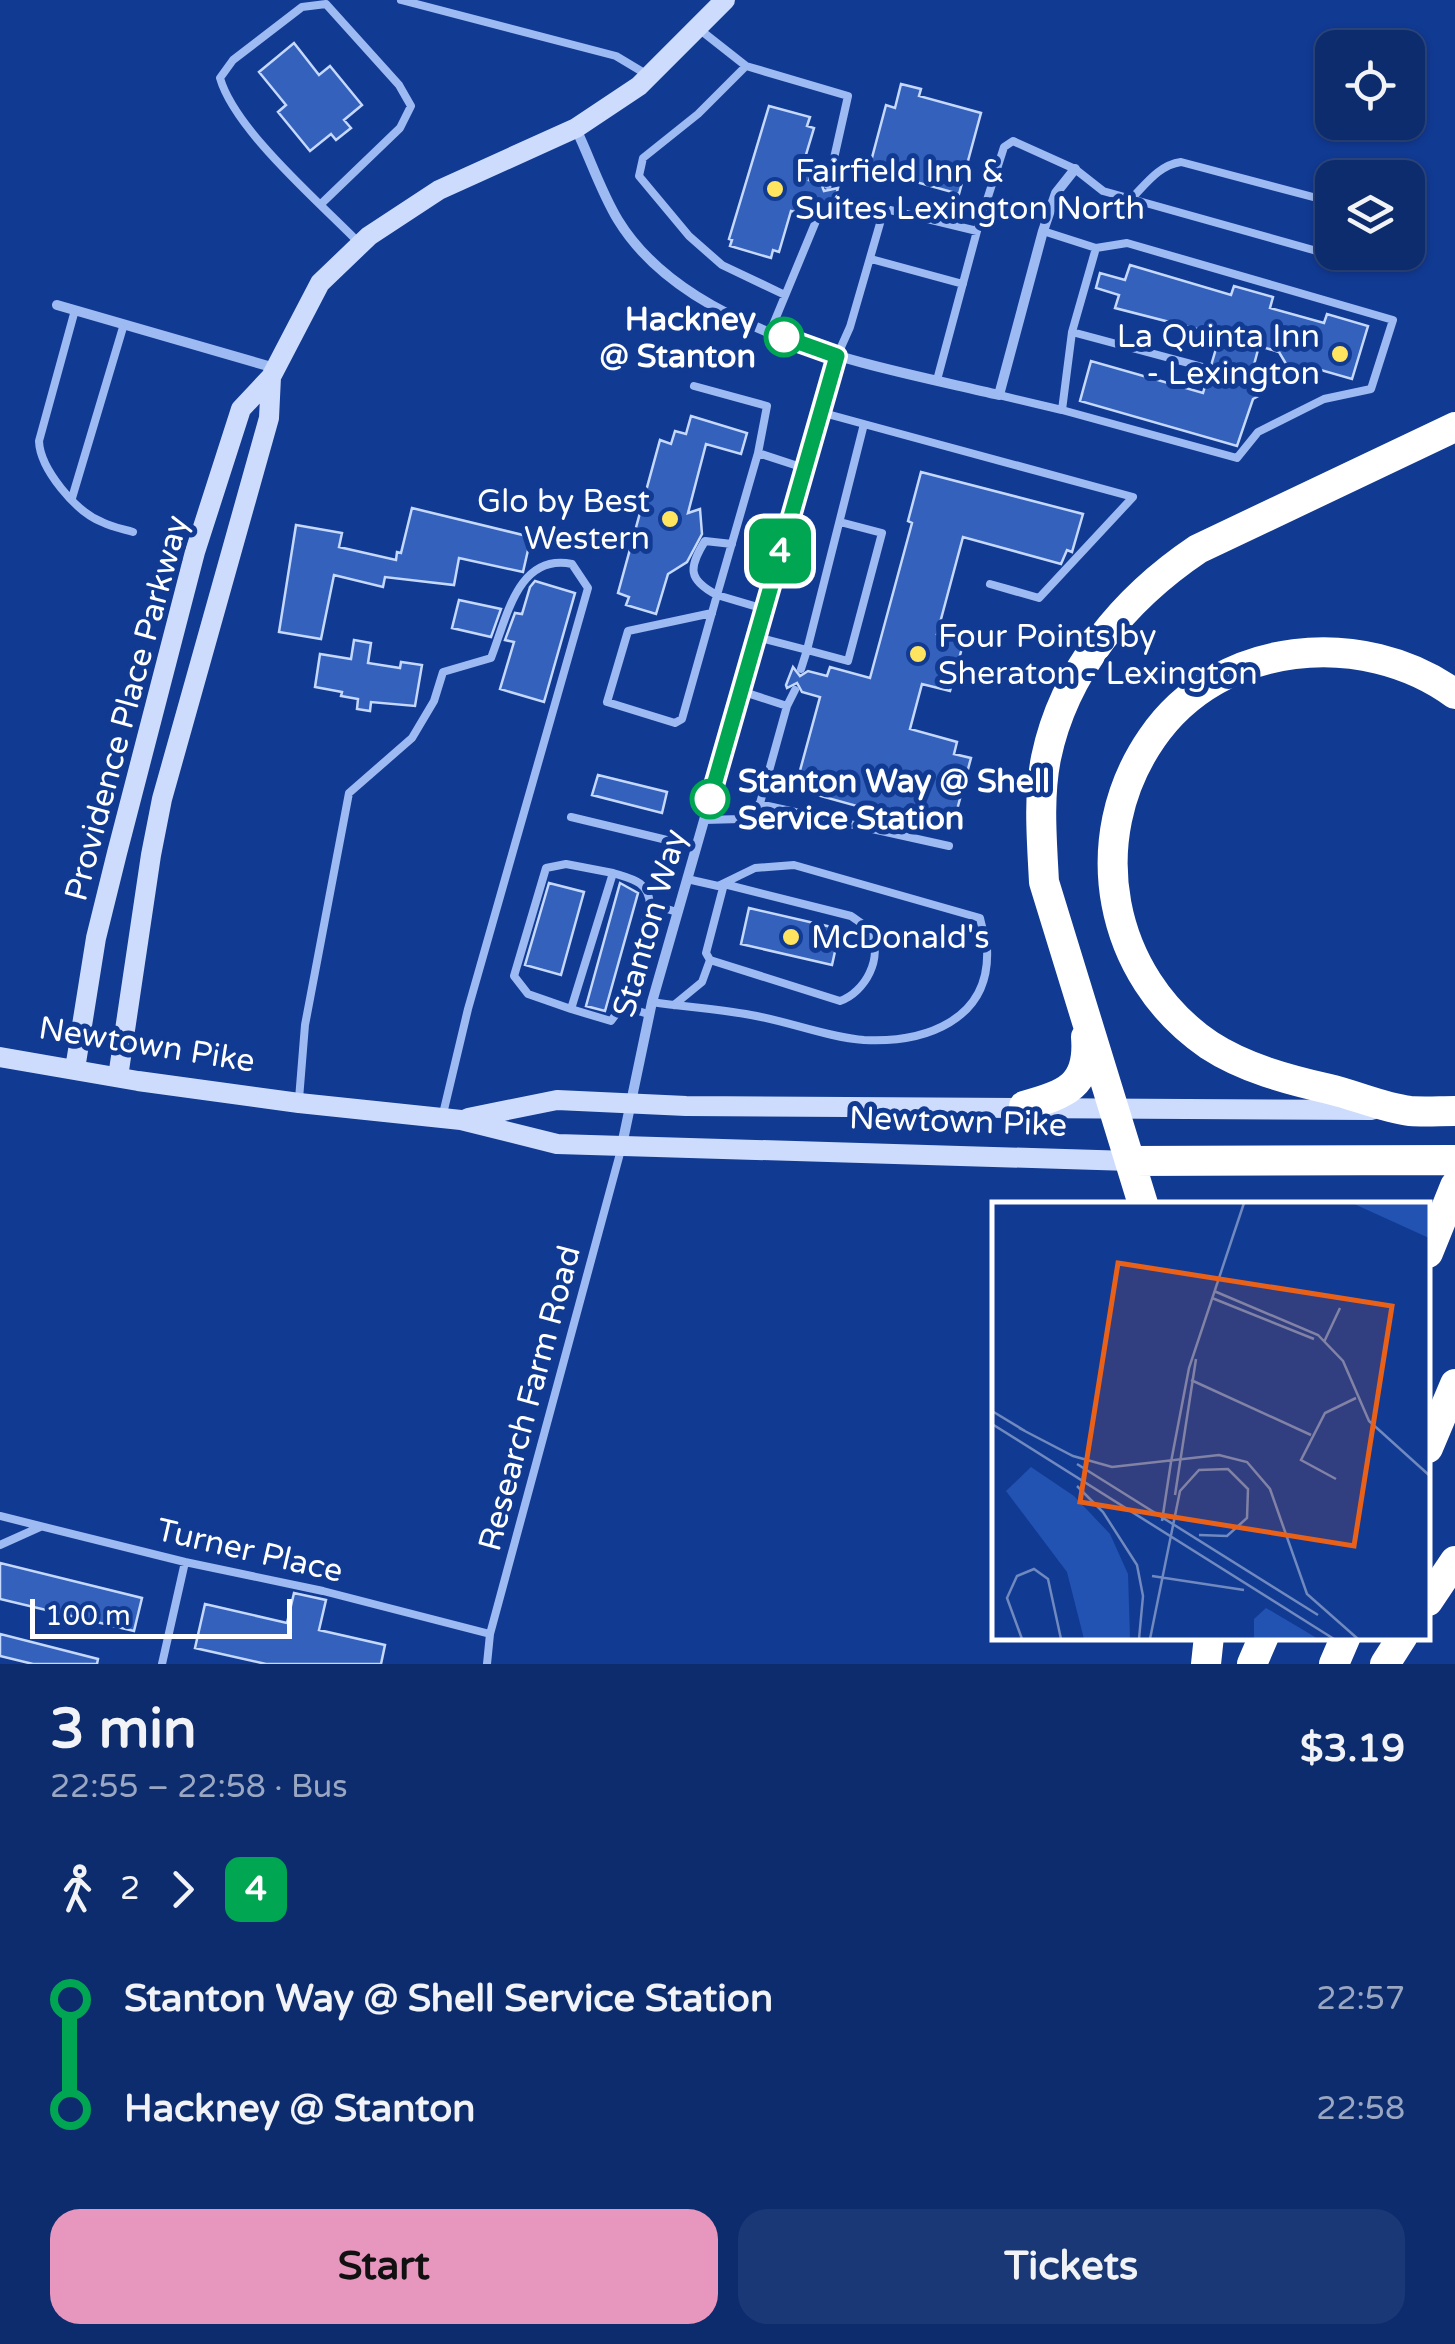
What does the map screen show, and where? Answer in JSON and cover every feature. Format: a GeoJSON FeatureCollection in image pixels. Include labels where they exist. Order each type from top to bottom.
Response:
{"type":"FeatureCollection","features":[{"type":"Feature","properties":{"kind":"highway"},"geometry":{"type":"LineString","coordinates":[[1142,1202],[1044,882],[1041,827],[1046,760],[1058,714],[1078,673],[1118,616],[1160,575],[1198,549],[1455,427]]}},
{"type":"Feature","properties":{"kind":"highway"},"geometry":{"type":"LineString","coordinates":[[1407,1110],[1294,1081],[1249,1065],[1211,1046],[1176,1018],[1149,987],[1118,920],[1112,888],[1116,818],[1138,762],[1172,714],[1216,681],[1250,664],[1320,650],[1356,652],[1421,672],[1455,694]]}},
{"type":"Feature","properties":{"kind":"highway"},"geometry":{"type":"LineString","coordinates":[[1024,1106],[1064,1093],[1081,1075],[1087,1052],[1084,1019]]}},
{"type":"Feature","properties":{"kind":"highway","name":"Newtown Pike"},"geometry":{"type":"LineString","coordinates":[[1407,1110],[1455,1111]]}},
{"type":"Feature","properties":{"kind":"highway","name":"Newtown Pike"},"geometry":{"type":"LineString","coordinates":[[1130,1161],[1455,1160]]}},
{"type":"Feature","properties":{"kind":"highway"},"geometry":{"type":"LineString","coordinates":[[1430,1247],[1455,1186]]}},
{"type":"Feature","properties":{"kind":"highway"},"geometry":{"type":"LineString","coordinates":[[1430,1443],[1455,1384]]}},
{"type":"Feature","properties":{"kind":"highway"},"geometry":{"type":"LineString","coordinates":[[1430,1598],[1455,1561]]}},
{"type":"Feature","properties":{"kind":"highway"},"geometry":{"type":"LineString","coordinates":[[1206,1664],[1209,1639]]}},
{"type":"Feature","properties":{"kind":"highway"},"geometry":{"type":"LineString","coordinates":[[1252,1664],[1263,1639]]}},
{"type":"Feature","properties":{"kind":"highway"},"geometry":{"type":"LineString","coordinates":[[1334,1664],[1345,1639]]}},
{"type":"Feature","properties":{"kind":"highway"},"geometry":{"type":"LineString","coordinates":[[1385,1664],[1402,1639]]}},
{"type":"Feature","properties":{"kind":"main road","name":"Providence Place Parkway"},"geometry":{"type":"LineString","coordinates":[[75,1069],[96,938],[195,552],[241,409],[273,373],[320,282],[360,244],[439,190],[576,128],[650,76],[725,0]]}},
{"type":"Feature","properties":{"kind":"main road","name":"Providence Place Parkway"},"geometry":{"type":"LineString","coordinates":[[118,1076],[162,799],[269,418],[273,373]]}},
{"type":"Feature","properties":{"kind":"main road","name":"Newtown Pike"},"geometry":{"type":"LineString","coordinates":[[0,1056],[299,1104],[452,1119],[557,1144],[1130,1161]]}},
{"type":"Feature","properties":{"kind":"main road","name":"Newtown Pike"},"geometry":{"type":"LineString","coordinates":[[452,1119],[557,1100],[1407,1110]]}},
{"type":"Feature","properties":{"kind":"street"},"geometry":{"type":"LineString","coordinates":[[576,128],[618,219],[642,251],[698,298],[770,332],[837,356],[999,395],[1043,231],[1056,193],[1075,169]]}},
{"type":"Feature","properties":{"kind":"street"},"geometry":{"type":"LineString","coordinates":[[57,305],[273,373]]}},
{"type":"Feature","properties":{"kind":"street","name":"Stanton Way"},"geometry":{"type":"LineString","coordinates":[[622,1146],[650,1008],[837,356]]}},
{"type":"Feature","properties":{"kind":"lane"},"geometry":{"type":"LineString","coordinates":[[401,0],[616,56],[650,76]]}},
{"type":"Feature","properties":{"kind":"lane"},"geometry":{"type":"LineString","coordinates":[[321,204],[400,128],[410,106],[399,85],[326,4],[302,7],[232,60],[220,78],[226,98],[273,155],[360,244]]}},
{"type":"Feature","properties":{"kind":"lane"},"geometry":{"type":"LineString","coordinates":[[699,28],[746,66],[848,96],[828,185]]}},
{"type":"Feature","properties":{"kind":"lane"},"geometry":{"type":"LineString","coordinates":[[746,66],[698,114],[643,158],[639,176],[689,236],[722,265],[786,295]]}},
{"type":"Feature","properties":{"kind":"lane"},"geometry":{"type":"LineString","coordinates":[[937,380],[1004,146],[1013,142],[1075,169],[1103,191],[1315,250]]}},
{"type":"Feature","properties":{"kind":"lane"},"geometry":{"type":"LineString","coordinates":[[1131,199],[1157,172],[1181,162],[1315,197]]}},
{"type":"Feature","properties":{"kind":"lane"},"geometry":{"type":"LineString","coordinates":[[770,332],[820,209]]}},
{"type":"Feature","properties":{"kind":"lane"},"geometry":{"type":"LineString","coordinates":[[837,356],[850,327],[883,213],[890,210],[977,231]]}},
{"type":"Feature","properties":{"kind":"lane"},"geometry":{"type":"LineString","coordinates":[[999,395],[1237,458],[1258,432],[1324,399],[1371,389],[1394,320],[1127,243],[1096,248],[1043,231]]}},
{"type":"Feature","properties":{"kind":"lane"},"geometry":{"type":"LineString","coordinates":[[1062,410],[1072,332],[1096,248]]}},
{"type":"Feature","properties":{"kind":"lane"},"geometry":{"type":"LineString","coordinates":[[871,259],[963,284]]}},
{"type":"Feature","properties":{"kind":"lane"},"geometry":{"type":"LineString","coordinates":[[75,310],[38,441],[39,456],[72,498],[100,522],[133,532]]}},
{"type":"Feature","properties":{"kind":"lane"},"geometry":{"type":"LineString","coordinates":[[72,498],[124,324]]}},
{"type":"Feature","properties":{"kind":"lane"},"geometry":{"type":"LineString","coordinates":[[1072,332],[1203,367]]}},
{"type":"Feature","properties":{"kind":"lane"},"geometry":{"type":"LineString","coordinates":[[694,386],[767,406],[758,454],[712,613],[679,722],[607,702],[624,634],[632,628],[712,613]]}},
{"type":"Feature","properties":{"kind":"lane"},"geometry":{"type":"LineString","coordinates":[[820,412],[1133,496],[1039,598],[990,584]]}},
{"type":"Feature","properties":{"kind":"lane"},"geometry":{"type":"LineString","coordinates":[[802,669],[864,424]]}},
{"type":"Feature","properties":{"kind":"lane"},"geometry":{"type":"LineString","coordinates":[[758,454],[804,468]]}},
{"type":"Feature","properties":{"kind":"lane"},"geometry":{"type":"LineString","coordinates":[[756,637],[848,662],[882,533],[840,522]]}},
{"type":"Feature","properties":{"kind":"lane"},"geometry":{"type":"LineString","coordinates":[[732,544],[706,541],[693,565],[694,578],[717,596],[764,608]]}},
{"type":"Feature","properties":{"kind":"lane"},"geometry":{"type":"LineString","coordinates":[[299,1104],[305,1025],[349,793],[412,738],[434,701],[444,672],[491,658],[517,593],[530,572],[552,560],[572,564],[588,588],[468,1009],[452,1119]]}},
{"type":"Feature","properties":{"kind":"lane"},"geometry":{"type":"LineString","coordinates":[[704,820],[742,820],[756,814],[795,690]]}},
{"type":"Feature","properties":{"kind":"lane"},"geometry":{"type":"LineString","coordinates":[[741,692],[787,706]]}},
{"type":"Feature","properties":{"kind":"lane"},"geometry":{"type":"LineString","coordinates":[[759,804],[949,846]]}},
{"type":"Feature","properties":{"kind":"lane"},"geometry":{"type":"LineString","coordinates":[[571,817],[696,847]]}},
{"type":"Feature","properties":{"kind":"lane"},"geometry":{"type":"LineString","coordinates":[[566,864],[613,873],[640,881],[649,892],[649,907],[623,1001],[611,1021],[528,994],[514,976],[546,868],[566,864]]}},
{"type":"Feature","properties":{"kind":"lane"},"geometry":{"type":"LineString","coordinates":[[610,992],[623,1001],[650,1008],[674,1005],[752,1015],[861,1040],[900,1039],[937,1029],[965,1015],[983,981],[987,949],[980,918],[794,865],[755,868],[718,886],[686,879]]}},
{"type":"Feature","properties":{"kind":"lane"},"geometry":{"type":"LineString","coordinates":[[571,1009],[599,920],[610,900],[613,873]]}},
{"type":"Feature","properties":{"kind":"lane"},"geometry":{"type":"LineString","coordinates":[[724,884],[852,916],[871,934],[874,944],[869,977],[852,997],[840,1001],[710,960],[706,953],[724,884]]}},
{"type":"Feature","properties":{"kind":"lane"},"geometry":{"type":"LineString","coordinates":[[634,907],[677,912]]}},
{"type":"Feature","properties":{"kind":"lane"},"geometry":{"type":"LineString","coordinates":[[599,920],[609,923]]}},
{"type":"Feature","properties":{"kind":"lane"},"geometry":{"type":"LineString","coordinates":[[628,928],[642,932]]}},
{"type":"Feature","properties":{"kind":"lane"},"geometry":{"type":"LineString","coordinates":[[592,943],[602,946]]}},
{"type":"Feature","properties":{"kind":"lane"},"geometry":{"type":"LineString","coordinates":[[622,952],[636,955]]}},
{"type":"Feature","properties":{"kind":"lane"},"geometry":{"type":"LineString","coordinates":[[674,1005],[702,982],[710,960]]}},
{"type":"Feature","properties":{"kind":"lane"},"geometry":{"type":"LineString","coordinates":[[585,964],[596,967]]}},
{"type":"Feature","properties":{"kind":"lane"},"geometry":{"type":"LineString","coordinates":[[616,973],[630,977]]}},
{"type":"Feature","properties":{"kind":"lane"},"geometry":{"type":"LineString","coordinates":[[579,983],[591,987]]}},
{"type":"Feature","properties":{"kind":"lane","name":"Research Farm Road"},"geometry":{"type":"LineString","coordinates":[[487,1664],[490,1634],[622,1146]]}},
{"type":"Feature","properties":{"kind":"lane","name":"Turner Place"},"geometry":{"type":"LineString","coordinates":[[0,1516],[490,1634]]}},
{"type":"Feature","properties":{"kind":"lane"},"geometry":{"type":"LineString","coordinates":[[0,1545],[40,1527]]}},
{"type":"Feature","properties":{"kind":"lane"},"geometry":{"type":"LineString","coordinates":[[162,1664],[184,1562]]}},
{"type":"Feature","properties":{"kind":"building"},"geometry":{"type":"Polygon","coordinates":[[[294,43],[319,75],[330,66],[362,105],[344,120],[351,128],[336,140],[331,134],[310,151],[278,112],[286,105],[259,72],[294,43]]]}},
{"type":"Feature","properties":{"kind":"building"},"geometry":{"type":"Polygon","coordinates":[[[901,84],[921,89],[919,96],[981,113],[959,194],[869,169],[886,105],[895,108],[901,84]]]}},
{"type":"Feature","properties":{"kind":"building","name":"Fairfield Inn & Suites Lexington North"},"geometry":{"type":"Polygon","coordinates":[[[769,106],[810,117],[807,126],[814,128],[802,168],[812,171],[809,180],[821,183],[824,191],[838,188],[831,212],[821,202],[814,207],[803,204],[800,213],[791,211],[779,252],[773,250],[771,258],[730,246],[729,239],[769,106]]]}},
{"type":"Feature","properties":{"kind":"building","name":"La Quinta Inn - Lexington"},"geometry":{"type":"Polygon","coordinates":[[[1130,265],[1231,295],[1234,286],[1273,297],[1270,308],[1324,323],[1327,314],[1368,326],[1352,379],[1314,368],[1295,379],[1279,352],[1259,346],[1251,376],[1262,394],[1253,399],[1237,446],[1080,401],[1091,361],[1203,393],[1220,335],[1115,308],[1119,295],[1096,288],[1100,273],[1125,280],[1130,265]]]}},
{"type":"Feature","properties":{"kind":"building","name":"Glo by Best Western"},"geometry":{"type":"Polygon","coordinates":[[[691,416],[747,433],[741,454],[706,444],[688,513],[700,509],[702,534],[687,562],[668,574],[656,614],[626,605],[629,597],[618,593],[660,440],[671,444],[675,431],[686,434],[691,416]]]}},
{"type":"Feature","properties":{"kind":"building","name":"Four Points by Sheraton - Lexington"},"geometry":{"type":"Polygon","coordinates":[[[921,472],[1083,514],[1072,552],[1067,550],[1061,564],[963,537],[937,634],[964,641],[950,691],[922,684],[910,729],[957,742],[954,754],[971,758],[951,832],[795,789],[820,697],[802,692],[797,683],[787,688],[786,685],[793,667],[800,676],[808,671],[827,676],[830,667],[870,678],[912,523],[908,521],[921,472]]]}},
{"type":"Feature","properties":{"kind":"building"},"geometry":{"type":"Polygon","coordinates":[[[412,508],[531,537],[523,572],[459,558],[454,585],[385,577],[383,587],[334,575],[321,639],[279,632],[296,525],[342,533],[339,547],[396,560],[412,508]]]}},
{"type":"Feature","properties":{"kind":"building"},"geometry":{"type":"Polygon","coordinates":[[[535,581],[575,593],[544,702],[500,689],[514,642],[505,640],[515,613],[522,614],[535,581]]]}},
{"type":"Feature","properties":{"kind":"building"},"geometry":{"type":"Polygon","coordinates":[[[459,600],[501,609],[491,637],[452,628],[459,600]]]}},
{"type":"Feature","properties":{"kind":"building"},"geometry":{"type":"Polygon","coordinates":[[[354,640],[371,643],[368,663],[400,668],[401,662],[422,665],[415,706],[371,702],[370,711],[357,709],[358,699],[315,687],[320,654],[351,659],[354,640]]]}},
{"type":"Feature","properties":{"kind":"building"},"geometry":{"type":"Polygon","coordinates":[[[598,775],[667,792],[662,813],[592,795],[598,775]]]}},
{"type":"Feature","properties":{"kind":"building"},"geometry":{"type":"Polygon","coordinates":[[[549,883],[584,892],[561,975],[525,965],[549,883]]]}},
{"type":"Feature","properties":{"kind":"building"},"geometry":{"type":"Polygon","coordinates":[[[620,883],[638,893],[605,1011],[586,1006],[620,883]]]}},
{"type":"Feature","properties":{"kind":"building","name":"McDonald's"},"geometry":{"type":"Polygon","coordinates":[[[749,908],[840,929],[832,965],[741,944],[749,908]]]}},
{"type":"Feature","properties":{"kind":"building"},"geometry":{"type":"Polygon","coordinates":[[[0,1563],[142,1598],[134,1631],[0,1599],[0,1563]]]}},
{"type":"Feature","properties":{"kind":"building"},"geometry":{"type":"Polygon","coordinates":[[[294,1593],[326,1600],[319,1630],[385,1645],[381,1664],[266,1664],[195,1648],[205,1604],[287,1623],[294,1593]]]}},
{"type":"Feature","properties":{"kind":"building"},"geometry":{"type":"Polygon","coordinates":[[[0,1634],[98,1659],[97,1664],[33,1664],[0,1656],[0,1634]]]}},
{"type":"Feature","properties":{"kind":"bus line","name":"4"},"geometry":{"type":"LineString","coordinates":[[710,799],[837,356],[784,337]]}},
{"type":"Feature","properties":{"kind":"place","name":"Fairfield Inn & Suites Lexington North"},"geometry":{"type":"Point","coordinates":[775,189]}},
{"type":"Feature","properties":{"kind":"place","name":"Hackney @ Stanton"},"geometry":{"type":"Point","coordinates":[784,337]}},
{"type":"Feature","properties":{"kind":"place","name":"La Quinta Inn - Lexington"},"geometry":{"type":"Point","coordinates":[1340,354]}},
{"type":"Feature","properties":{"kind":"place","name":"Glo by Best Western"},"geometry":{"type":"Point","coordinates":[670,519]}},
{"type":"Feature","properties":{"kind":"place","name":"Four Points by Sheraton - Lexington"},"geometry":{"type":"Point","coordinates":[918,654]}},
{"type":"Feature","properties":{"kind":"place","name":"Stanton Way @ Shell Service Station"},"geometry":{"type":"Point","coordinates":[710,799]}},
{"type":"Feature","properties":{"kind":"place","name":"McDonald's"},"geometry":{"type":"Point","coordinates":[791,937]}}]}
